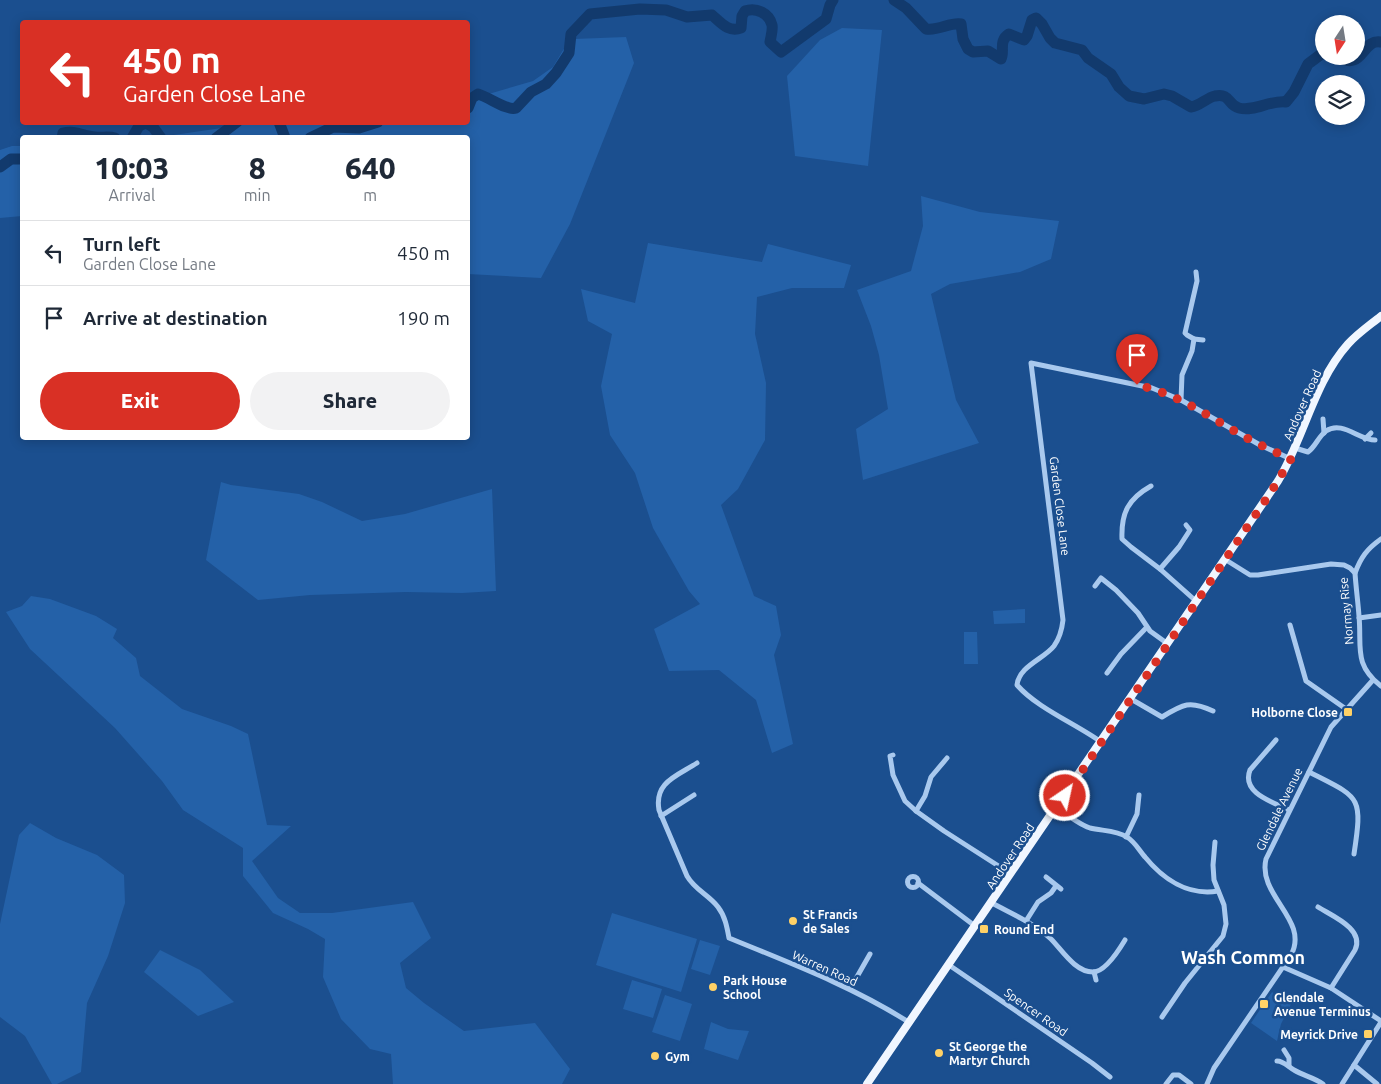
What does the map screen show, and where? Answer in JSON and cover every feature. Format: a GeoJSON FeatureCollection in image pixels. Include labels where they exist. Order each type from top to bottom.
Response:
{"type":"FeatureCollection","features":[{"type":"Feature","properties":{"kind":"main road","name":"Andover Road"},"geometry":{"type":"LineString","coordinates":[[867,1084],[1278,482],[1291,459],[1319,392],[1334,362],[1362,330],[1381,316]]}},
{"type":"Feature","properties":{"kind":"street"},"geometry":{"type":"LineString","coordinates":[[1196,272],[1195,290],[1185,333],[1194,339],[1203,340]]}},
{"type":"Feature","properties":{"kind":"street"},"geometry":{"type":"LineString","coordinates":[[1180,400],[1182,375],[1192,351],[1194,339]]}},
{"type":"Feature","properties":{"kind":"street","name":"Garden Close Lane"},"geometry":{"type":"LineString","coordinates":[[1102,742],[1040,704],[1017,685],[1023,672],[1052,648],[1062,628],[1063,620],[1031,363],[1152,388],[1180,400],[1260,445],[1291,459]]}},
{"type":"Feature","properties":{"kind":"street"},"geometry":{"type":"LineString","coordinates":[[1323,419],[1324,433]]}},
{"type":"Feature","properties":{"kind":"street"},"geometry":{"type":"LineString","coordinates":[[1295,448],[1308,452],[1324,433],[1329,429],[1338,428],[1348,430],[1365,439],[1376,440]]}},
{"type":"Feature","properties":{"kind":"street"},"geometry":{"type":"LineString","coordinates":[[1365,439],[1371,433]]}},
{"type":"Feature","properties":{"kind":"street"},"geometry":{"type":"LineString","coordinates":[[1151,486],[1140,492],[1125,511],[1121,522],[1122,538],[1197,602]]}},
{"type":"Feature","properties":{"kind":"street"},"geometry":{"type":"LineString","coordinates":[[1160,569],[1190,530],[1186,525]]}},
{"type":"Feature","properties":{"kind":"street"},"geometry":{"type":"LineString","coordinates":[[1355,573],[1366,551],[1381,539]]}},
{"type":"Feature","properties":{"kind":"street","name":"Normay Rise"},"geometry":{"type":"LineString","coordinates":[[1226,560],[1250,575],[1331,564],[1344,565],[1350,568],[1355,573],[1360,658],[1373,680],[1381,686]]}},
{"type":"Feature","properties":{"kind":"street"},"geometry":{"type":"LineString","coordinates":[[1095,586],[1100,578],[1116,590],[1138,613],[1147,627],[1168,644]]}},
{"type":"Feature","properties":{"kind":"street"},"geometry":{"type":"LineString","coordinates":[[1359,618],[1381,615]]}},
{"type":"Feature","properties":{"kind":"street"},"geometry":{"type":"LineString","coordinates":[[1290,625],[1306,681],[1346,710]]}},
{"type":"Feature","properties":{"kind":"street"},"geometry":{"type":"LineString","coordinates":[[1107,673],[1120,654],[1147,627]]}},
{"type":"Feature","properties":{"kind":"street","name":"Glendale Avenue"},"geometry":{"type":"LineString","coordinates":[[1208,1084],[1214,1068],[1294,951],[1295,934],[1292,925],[1269,887],[1265,876],[1264,864],[1331,727],[1373,680]]}},
{"type":"Feature","properties":{"kind":"street"},"geometry":{"type":"LineString","coordinates":[[1131,699],[1162,717],[1165,723]]}},
{"type":"Feature","properties":{"kind":"street"},"geometry":{"type":"LineString","coordinates":[[1162,717],[1187,704],[1197,704],[1213,711]]}},
{"type":"Feature","properties":{"kind":"street"},"geometry":{"type":"LineString","coordinates":[[1276,740],[1250,770],[1248,783],[1260,795],[1289,810]]}},
{"type":"Feature","properties":{"kind":"street"},"geometry":{"type":"LineString","coordinates":[[1272,745],[1277,750]]}},
{"type":"Feature","properties":{"kind":"street"},"geometry":{"type":"LineString","coordinates":[[893,755],[890,756],[893,775],[905,801],[916,811],[971,849],[1011,874]]}},
{"type":"Feature","properties":{"kind":"street"},"geometry":{"type":"LineString","coordinates":[[916,811],[925,796],[931,777],[947,758]]}},
{"type":"Feature","properties":{"kind":"street"},"geometry":{"type":"LineString","coordinates":[[694,795],[661,816],[657,800],[664,784],[697,763]]}},
{"type":"Feature","properties":{"kind":"street"},"geometry":{"type":"LineString","coordinates":[[1309,772],[1338,786],[1356,801],[1358,818],[1354,854]]}},
{"type":"Feature","properties":{"kind":"street"},"geometry":{"type":"LineString","coordinates":[[1126,837],[1137,814],[1138,796]]}},
{"type":"Feature","properties":{"kind":"street"},"geometry":{"type":"LineString","coordinates":[[1057,807],[1079,823],[1090,828],[1126,837],[1137,846],[1158,870],[1182,887],[1192,891],[1218,891]]}},
{"type":"Feature","properties":{"kind":"street","name":"Warren Road"},"geometry":{"type":"LineString","coordinates":[[661,816],[687,876],[693,885],[723,915],[729,938],[850,989],[910,1023]]}},
{"type":"Feature","properties":{"kind":"street"},"geometry":{"type":"LineString","coordinates":[[1162,1017],[1185,983],[1223,936],[1226,924],[1224,905],[1214,880],[1212,865],[1215,842]]}},
{"type":"Feature","properties":{"kind":"street"},"geometry":{"type":"LineString","coordinates":[[1026,922],[1038,902],[1059,887],[1046,877]]}},
{"type":"Feature","properties":{"kind":"street"},"geometry":{"type":"LineString","coordinates":[[918,884],[976,926]]}},
{"type":"Feature","properties":{"kind":"street"},"geometry":{"type":"LineString","coordinates":[[992,903],[1026,922],[1051,940],[1082,969],[1094,972],[1110,962],[1125,940]]}},
{"type":"Feature","properties":{"kind":"street"},"geometry":{"type":"LineString","coordinates":[[1318,907],[1350,928],[1357,942],[1355,950],[1331,988]]}},
{"type":"Feature","properties":{"kind":"street"},"geometry":{"type":"LineString","coordinates":[[1319,917],[1324,911]]}},
{"type":"Feature","properties":{"kind":"street"},"geometry":{"type":"LineString","coordinates":[[850,989],[870,954]]}},
{"type":"Feature","properties":{"kind":"street","name":"Spencer Road"},"geometry":{"type":"LineString","coordinates":[[949,965],[1110,1077]]}},
{"type":"Feature","properties":{"kind":"street"},"geometry":{"type":"LineString","coordinates":[[1283,968],[1331,988],[1381,1022],[1342,1084]]}},
{"type":"Feature","properties":{"kind":"street"},"geometry":{"type":"LineString","coordinates":[[1094,972],[1096,980]]}},
{"type":"Feature","properties":{"kind":"street"},"geometry":{"type":"LineString","coordinates":[[1284,1050],[1289,1058],[1289,1066]]}},
{"type":"Feature","properties":{"kind":"street"},"geometry":{"type":"LineString","coordinates":[[1277,1061],[1280,1060],[1293,1070],[1312,1076],[1323,1084]]}},
{"type":"Feature","properties":{"kind":"street"},"geometry":{"type":"LineString","coordinates":[[1354,1065],[1377,1084]]}},
{"type":"Feature","properties":{"kind":"street"},"geometry":{"type":"LineString","coordinates":[[1166,1084],[1173,1075],[1179,1075],[1191,1084]]}},
{"type":"Feature","properties":{"kind":"shaded area"},"geometry":{"type":"Polygon","coordinates":[[[842,28],[882,30],[868,166],[795,156],[787,76],[820,40],[842,28]]]}},
{"type":"Feature","properties":{"kind":"shaded area"},"geometry":{"type":"Polygon","coordinates":[[[626,37],[634,63],[570,224],[541,278],[470,274],[470,135],[174,135],[242,125],[470,125],[470,99],[533,81],[553,67],[565,47],[574,39],[626,37]]]}},
{"type":"Feature","properties":{"kind":"shaded area"},"geometry":{"type":"Polygon","coordinates":[[[12,146],[20,146],[20,216],[0,218],[0,150],[12,146]]]}},
{"type":"Feature","properties":{"kind":"shaded area"},"geometry":{"type":"Polygon","coordinates":[[[921,196],[980,212],[1059,221],[1051,259],[1020,272],[950,284],[931,294],[956,400],[979,443],[863,480],[856,429],[888,409],[879,355],[871,326],[857,290],[911,271],[923,226],[921,196]]]}},
{"type":"Feature","properties":{"kind":"shaded area"},"geometry":{"type":"Polygon","coordinates":[[[648,243],[762,262],[768,244],[851,265],[844,288],[792,288],[757,297],[755,334],[766,383],[765,440],[738,489],[721,505],[754,596],[776,606],[781,635],[774,655],[793,744],[772,753],[756,700],[719,670],[669,671],[654,629],[700,604],[689,591],[653,528],[635,473],[610,435],[601,386],[612,334],[588,321],[581,289],[635,303],[648,243]]]}},
{"type":"Feature","properties":{"kind":"shaded area"},"geometry":{"type":"Polygon","coordinates":[[[221,482],[299,494],[322,502],[362,521],[405,514],[492,489],[496,591],[310,595],[258,600],[206,560],[221,482]]]}},
{"type":"Feature","properties":{"kind":"shaded area"},"geometry":{"type":"Polygon","coordinates":[[[31,596],[50,599],[96,616],[117,629],[113,638],[136,658],[140,676],[182,709],[248,734],[267,825],[291,826],[252,861],[278,898],[300,913],[332,913],[413,902],[431,938],[400,963],[406,988],[464,1031],[535,1023],[570,1069],[562,1084],[393,1084],[391,1054],[370,1049],[341,1019],[323,977],[325,939],[273,913],[243,876],[243,848],[183,810],[162,781],[115,728],[30,649],[6,612],[22,606],[31,596]]]}},
{"type":"Feature","properties":{"kind":"shaded area"},"geometry":{"type":"Polygon","coordinates":[[[1025,609],[1025,623],[994,624],[993,611],[1025,609]]]}},
{"type":"Feature","properties":{"kind":"shaded area"},"geometry":{"type":"Polygon","coordinates":[[[964,632],[977,632],[978,664],[964,664],[964,632]]]}},
{"type":"Feature","properties":{"kind":"shaded area"},"geometry":{"type":"Polygon","coordinates":[[[30,823],[56,838],[97,855],[124,875],[125,903],[108,956],[87,1003],[81,1072],[57,1084],[52,1084],[25,1036],[0,1017],[0,924],[19,835],[30,823]]]}},
{"type":"Feature","properties":{"kind":"shaded area"},"geometry":{"type":"Polygon","coordinates":[[[612,913],[697,939],[681,992],[596,965],[612,913]]]}},
{"type":"Feature","properties":{"kind":"shaded area"},"geometry":{"type":"Polygon","coordinates":[[[700,940],[720,946],[710,975],[691,969],[700,940]]]}},
{"type":"Feature","properties":{"kind":"shaded area"},"geometry":{"type":"Polygon","coordinates":[[[160,950],[200,970],[234,1002],[198,1016],[144,972],[160,950]]]}},
{"type":"Feature","properties":{"kind":"shaded area"},"geometry":{"type":"Polygon","coordinates":[[[632,980],[662,989],[653,1018],[623,1009],[632,980]]]}},
{"type":"Feature","properties":{"kind":"shaded area"},"geometry":{"type":"Polygon","coordinates":[[[1272,992],[1291,1004],[1281,1024],[1277,1041],[1251,1023],[1272,992]]]}},
{"type":"Feature","properties":{"kind":"shaded area"},"geometry":{"type":"Polygon","coordinates":[[[665,995],[692,1004],[680,1041],[652,1032],[665,995]]]}},
{"type":"Feature","properties":{"kind":"shaded area"},"geometry":{"type":"Polygon","coordinates":[[[711,1022],[728,1029],[749,1031],[738,1060],[704,1049],[711,1022]]]}},
{"type":"Feature","properties":{"kind":"waterway"},"geometry":{"type":"LineString","coordinates":[[470,103],[472,98],[478,94],[508,108],[516,108],[531,92],[546,84],[556,73],[569,53],[571,34],[590,14],[640,9],[666,10],[687,17],[712,15],[725,26],[737,29],[741,28],[742,16],[745,11],[753,10],[762,12],[768,17],[772,25],[770,42],[781,52],[826,19],[833,0]]}},
{"type":"Feature","properties":{"kind":"waterway"},"geometry":{"type":"LineString","coordinates":[[894,0],[906,8],[926,29],[961,24],[963,39],[968,49],[973,52],[988,51],[1001,59],[1003,43],[1006,37],[1009,34],[1024,40],[1032,20],[1036,18],[1055,43],[1082,50],[1088,58],[1111,74],[1119,87],[1129,96],[1144,99],[1164,94],[1172,96],[1191,107],[1215,96],[1224,96],[1235,106],[1245,109],[1286,102],[1294,92],[1308,64],[1315,59]]}},
{"type":"Feature","properties":{"kind":"waterway"},"geometry":{"type":"LineString","coordinates":[[1365,50],[1375,42],[1381,42]]}},
{"type":"Feature","properties":{"kind":"waterway"},"geometry":{"type":"LineString","coordinates":[[134,135],[141,125]]}},
{"type":"Feature","properties":{"kind":"waterway"},"geometry":{"type":"LineString","coordinates":[[150,125],[159,135]]}},
{"type":"Feature","properties":{"kind":"waterway"},"geometry":{"type":"LineString","coordinates":[[220,135],[233,125]]}},
{"type":"Feature","properties":{"kind":"waterway"},"geometry":{"type":"LineString","coordinates":[[280,125],[284,135]]}},
{"type":"Feature","properties":{"kind":"waterway"},"geometry":{"type":"LineString","coordinates":[[316,135],[333,127],[359,128],[368,125]]}},
{"type":"Feature","properties":{"kind":"waterway"},"geometry":{"type":"LineString","coordinates":[[63,135],[63,133],[71,132],[85,135]]}},
{"type":"Feature","properties":{"kind":"waterway"},"geometry":{"type":"LineString","coordinates":[[0,167],[11,159],[20,159]]}},
{"type":"Feature","properties":{"kind":"place","name":"Holborne Close"},"geometry":{"type":"Point","coordinates":[1348,712]}},
{"type":"Feature","properties":{"kind":"place","name":"St Francis de Sales"},"geometry":{"type":"Point","coordinates":[793,921]}},
{"type":"Feature","properties":{"kind":"place","name":"Round End"},"geometry":{"type":"Point","coordinates":[984,929]}},
{"type":"Feature","properties":{"kind":"place","name":"Park House School"},"geometry":{"type":"Point","coordinates":[713,987]}},
{"type":"Feature","properties":{"kind":"place","name":"Glendale Avenue Terminus"},"geometry":{"type":"Point","coordinates":[1264,1004]}},
{"type":"Feature","properties":{"kind":"place","name":"Meyrick Drive"},"geometry":{"type":"Point","coordinates":[1368,1034]}},
{"type":"Feature","properties":{"kind":"place","name":"St George the Martyr Church"},"geometry":{"type":"Point","coordinates":[939,1053]}},
{"type":"Feature","properties":{"kind":"place","name":"Gym"},"geometry":{"type":"Point","coordinates":[655,1056]}},
{"type":"Feature","properties":{"kind":"district","name":"Wash Common"},"geometry":{"type":"Point","coordinates":[1243,957]}},
{"type":"Feature","properties":{"kind":"route"},"geometry":{"type":"LineString","coordinates":[[1065,796],[1180,628],[1291,459],[1260,445],[1180,400],[1152,388],[1137,385]]}}]}
